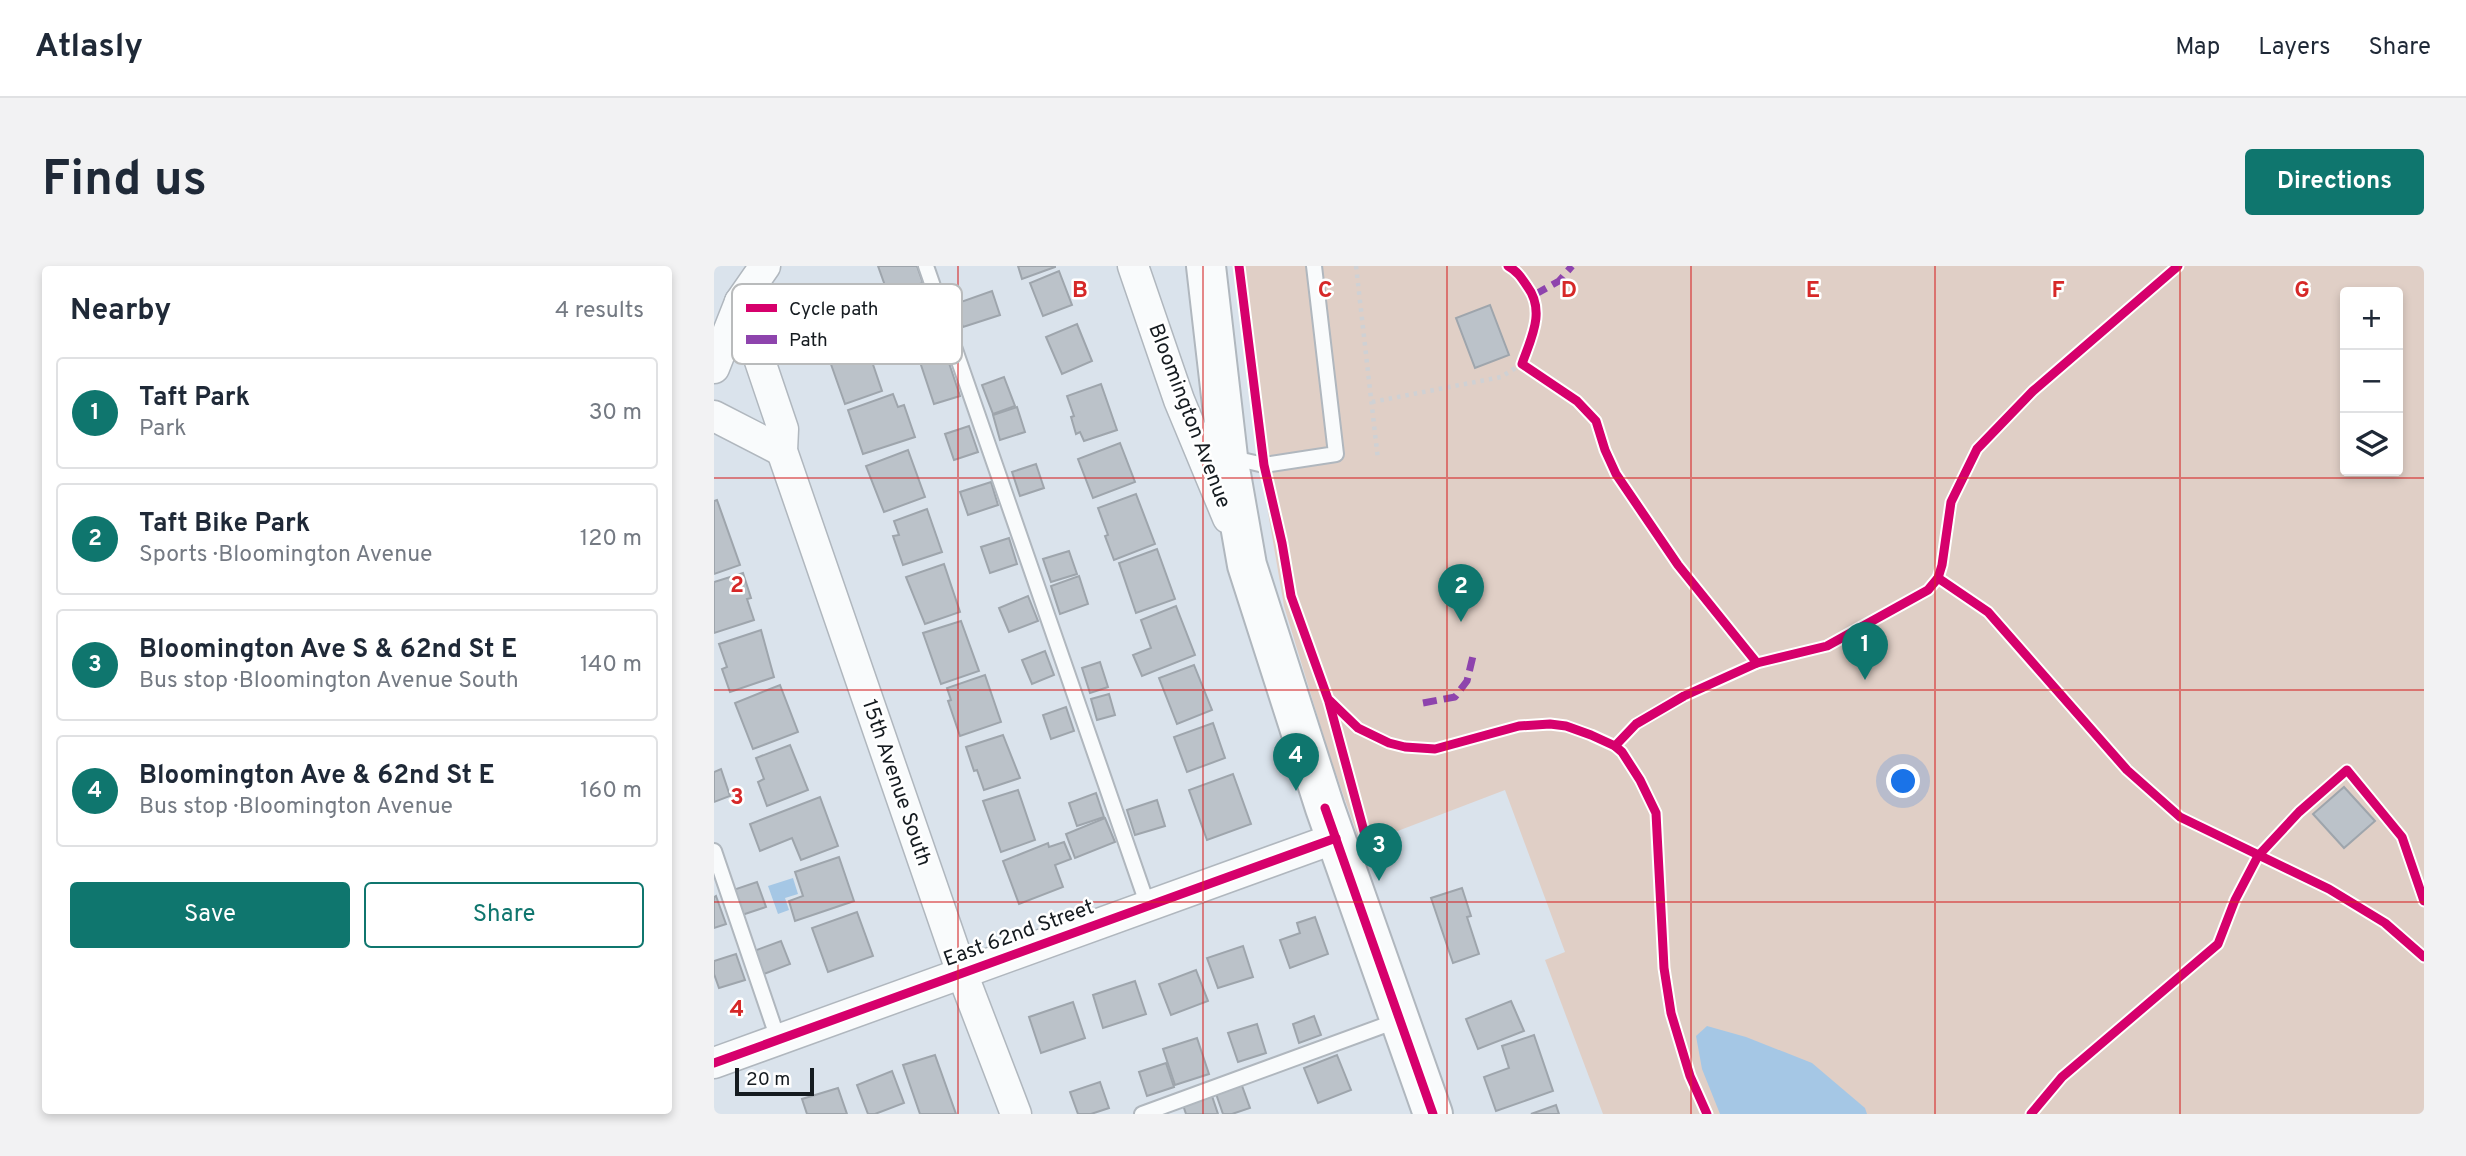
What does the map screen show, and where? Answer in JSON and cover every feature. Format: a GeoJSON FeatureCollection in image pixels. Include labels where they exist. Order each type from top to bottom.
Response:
{"type":"FeatureCollection","features":[{"type":"Feature","properties":{"kind":"street"},"geometry":{"type":"LineString","coordinates":[[752,284],[765,266]]}},
{"type":"Feature","properties":{"kind":"street","name":"Bloomington Avenue"},"geometry":{"type":"LineString","coordinates":[[1133,266],[1179,400],[1247,565],[1336,838],[1433,1114]]}},
{"type":"Feature","properties":{"kind":"street","name":"Bloomington Avenue"},"geometry":{"type":"LineString","coordinates":[[1206,266],[1228,457],[1247,565]]}},
{"type":"Feature","properties":{"kind":"street"},"geometry":{"type":"LineString","coordinates":[[714,368],[732,322]]}},
{"type":"Feature","properties":{"kind":"street","name":"15th Avenue South"},"geometry":{"type":"LineString","coordinates":[[761,364],[783,429],[782,451],[962,973],[1016,1114]]}},
{"type":"Feature","properties":{"kind":"street"},"geometry":{"type":"LineString","coordinates":[[714,416],[782,451]]}},
{"type":"Feature","properties":{"kind":"street","name":"East 62nd Street"},"geometry":{"type":"LineString","coordinates":[[714,1063],[1336,838]]}},
{"type":"Feature","properties":{"kind":"lane"},"geometry":{"type":"LineString","coordinates":[[926,266],[932,284]]}},
{"type":"Feature","properties":{"kind":"lane"},"geometry":{"type":"LineString","coordinates":[[1228,457],[1264,465],[1336,454],[1314,266]]}},
{"type":"Feature","properties":{"kind":"lane"},"geometry":{"type":"LineString","coordinates":[[960,364],[1148,906]]}},
{"type":"Feature","properties":{"kind":"lane"},"geometry":{"type":"LineString","coordinates":[[714,851],[778,1039]]}},
{"type":"Feature","properties":{"kind":"lane"},"geometry":{"type":"LineString","coordinates":[[1142,1114],[1400,1019]]}},
{"type":"Feature","properties":{"kind":"path"},"geometry":{"type":"LineString","coordinates":[[1356,266],[1378,460]]}},
{"type":"Feature","properties":{"kind":"path"},"geometry":{"type":"LineString","coordinates":[[1372,402],[1501,377],[1522,364]]}},
{"type":"Feature","properties":{"kind":"shaded area"},"geometry":{"type":"Polygon","coordinates":[[[1243,266],[2424,266],[2424,1114],[1603,1114],[1545,960],[1565,952],[1505,790],[1361,845],[1329,754],[1284,606],[1263,483],[1243,266]]]}},
{"type":"Feature","properties":{"kind":"water"},"geometry":{"type":"Polygon","coordinates":[[[793,878],[798,894],[785,898],[789,910],[778,914],[768,886],[793,878]]]}},
{"type":"Feature","properties":{"kind":"water"},"geometry":{"type":"Polygon","coordinates":[[[1707,1026],[1746,1037],[1812,1063],[1865,1108],[1867,1114],[1720,1114],[1702,1069],[1696,1036],[1707,1026]]]}},
{"type":"Feature","properties":{"kind":"building"},"geometry":{"type":"Polygon","coordinates":[[[878,266],[917,266],[923,283],[920,284],[884,284],[878,266]]]}},
{"type":"Feature","properties":{"kind":"building"},"geometry":{"type":"Polygon","coordinates":[[[1018,266],[1055,266],[1055,267],[1022,279],[1018,266]]]}},
{"type":"Feature","properties":{"kind":"building"},"geometry":{"type":"Polygon","coordinates":[[[1059,271],[1072,305],[1043,316],[1030,283],[1059,271]]]}},
{"type":"Feature","properties":{"kind":"building"},"geometry":{"type":"Polygon","coordinates":[[[992,291],[1000,315],[963,327],[962,302],[992,291]]]}},
{"type":"Feature","properties":{"kind":"building"},"geometry":{"type":"Polygon","coordinates":[[[1490,305],[1509,355],[1475,368],[1456,318],[1490,305]]]}},
{"type":"Feature","properties":{"kind":"building"},"geometry":{"type":"Polygon","coordinates":[[[1077,324],[1092,361],[1062,374],[1046,337],[1077,324]]]}},
{"type":"Feature","properties":{"kind":"building"},"geometry":{"type":"Polygon","coordinates":[[[831,364],[873,364],[882,391],[845,404],[831,364]]]}},
{"type":"Feature","properties":{"kind":"building"},"geometry":{"type":"Polygon","coordinates":[[[921,364],[949,364],[960,396],[934,404],[921,364]]]}},
{"type":"Feature","properties":{"kind":"building"},"geometry":{"type":"Polygon","coordinates":[[[1004,377],[1015,406],[993,414],[982,385],[1004,377]]]}},
{"type":"Feature","properties":{"kind":"building"},"geometry":{"type":"Polygon","coordinates":[[[1101,384],[1117,430],[1084,441],[1080,432],[1076,434],[1071,417],[1074,416],[1067,396],[1101,384]]]}},
{"type":"Feature","properties":{"kind":"building"},"geometry":{"type":"Polygon","coordinates":[[[893,394],[898,407],[904,405],[915,437],[863,454],[848,410],[893,394]]]}},
{"type":"Feature","properties":{"kind":"building"},"geometry":{"type":"Polygon","coordinates":[[[1017,407],[1025,432],[1000,440],[993,415],[1017,407]]]}},
{"type":"Feature","properties":{"kind":"building"},"geometry":{"type":"Polygon","coordinates":[[[969,426],[978,452],[954,460],[945,434],[969,426]]]}},
{"type":"Feature","properties":{"kind":"building"},"geometry":{"type":"Polygon","coordinates":[[[1120,443],[1135,482],[1093,498],[1078,459],[1120,443]]]}},
{"type":"Feature","properties":{"kind":"building"},"geometry":{"type":"Polygon","coordinates":[[[908,450],[925,497],[884,512],[866,466],[908,450]]]}},
{"type":"Feature","properties":{"kind":"building"},"geometry":{"type":"Polygon","coordinates":[[[1036,464],[1044,488],[1020,496],[1012,472],[1036,464]]]}},
{"type":"Feature","properties":{"kind":"building"},"geometry":{"type":"Polygon","coordinates":[[[991,482],[998,505],[968,515],[960,492],[991,482]]]}},
{"type":"Feature","properties":{"kind":"building"},"geometry":{"type":"Polygon","coordinates":[[[1136,494],[1155,544],[1114,560],[1098,508],[1136,494]]]}},
{"type":"Feature","properties":{"kind":"building"},"geometry":{"type":"Polygon","coordinates":[[[717,500],[740,565],[714,574],[714,501],[717,500]]]}},
{"type":"Feature","properties":{"kind":"building"},"geometry":{"type":"Polygon","coordinates":[[[927,509],[942,552],[903,565],[893,536],[899,535],[894,521],[927,509]]]}},
{"type":"Feature","properties":{"kind":"building"},"geometry":{"type":"Polygon","coordinates":[[[1009,538],[1017,564],[990,573],[981,547],[1009,538]]]}},
{"type":"Feature","properties":{"kind":"building"},"geometry":{"type":"Polygon","coordinates":[[[1157,549],[1175,599],[1136,613],[1119,563],[1157,549]]]}},
{"type":"Feature","properties":{"kind":"building"},"geometry":{"type":"Polygon","coordinates":[[[1069,551],[1077,574],[1051,582],[1043,559],[1069,551]]]}},
{"type":"Feature","properties":{"kind":"building"},"geometry":{"type":"Polygon","coordinates":[[[944,564],[960,612],[925,624],[906,577],[944,564]]]}},
{"type":"Feature","properties":{"kind":"building"},"geometry":{"type":"Polygon","coordinates":[[[743,573],[754,620],[714,633],[714,582],[743,573]]]}},
{"type":"Feature","properties":{"kind":"building"},"geometry":{"type":"Polygon","coordinates":[[[1079,576],[1088,604],[1060,614],[1051,586],[1079,576]]]}},
{"type":"Feature","properties":{"kind":"building"},"geometry":{"type":"Polygon","coordinates":[[[1028,596],[1038,621],[1009,632],[999,608],[1028,596]]]}},
{"type":"Feature","properties":{"kind":"building"},"geometry":{"type":"Polygon","coordinates":[[[1176,606],[1195,655],[1142,676],[1133,655],[1151,648],[1141,620],[1176,606]]]}},
{"type":"Feature","properties":{"kind":"building"},"geometry":{"type":"Polygon","coordinates":[[[961,621],[979,671],[941,684],[923,633],[961,621]]]}},
{"type":"Feature","properties":{"kind":"building"},"geometry":{"type":"Polygon","coordinates":[[[761,630],[774,677],[730,692],[722,669],[727,667],[719,644],[761,630]]]}},
{"type":"Feature","properties":{"kind":"building"},"geometry":{"type":"Polygon","coordinates":[[[1045,651],[1054,675],[1032,684],[1022,660],[1045,651]]]}},
{"type":"Feature","properties":{"kind":"building"},"geometry":{"type":"Polygon","coordinates":[[[1100,662],[1108,687],[1090,693],[1082,668],[1100,662]]]}},
{"type":"Feature","properties":{"kind":"building"},"geometry":{"type":"Polygon","coordinates":[[[1194,665],[1212,710],[1177,724],[1159,678],[1194,665]]]}},
{"type":"Feature","properties":{"kind":"building"},"geometry":{"type":"Polygon","coordinates":[[[985,675],[1001,722],[960,736],[948,701],[951,700],[947,688],[985,675]]]}},
{"type":"Feature","properties":{"kind":"building"},"geometry":{"type":"Polygon","coordinates":[[[780,685],[798,732],[753,749],[735,703],[780,685]]]}},
{"type":"Feature","properties":{"kind":"building"},"geometry":{"type":"Polygon","coordinates":[[[1109,694],[1115,715],[1097,720],[1091,699],[1109,694]]]}},
{"type":"Feature","properties":{"kind":"building"},"geometry":{"type":"Polygon","coordinates":[[[1066,707],[1074,731],[1051,739],[1043,715],[1066,707]]]}},
{"type":"Feature","properties":{"kind":"building"},"geometry":{"type":"Polygon","coordinates":[[[1213,723],[1225,758],[1187,772],[1174,737],[1213,723]]]}},
{"type":"Feature","properties":{"kind":"building"},"geometry":{"type":"Polygon","coordinates":[[[1003,735],[1020,778],[984,790],[966,747],[1003,735]]]}},
{"type":"Feature","properties":{"kind":"building"},"geometry":{"type":"Polygon","coordinates":[[[790,745],[808,790],[767,806],[758,782],[764,779],[756,758],[790,745]]]}},
{"type":"Feature","properties":{"kind":"building"},"geometry":{"type":"Polygon","coordinates":[[[721,769],[730,796],[714,802],[714,772],[721,769]]]}},
{"type":"Feature","properties":{"kind":"building"},"geometry":{"type":"Polygon","coordinates":[[[1233,774],[1251,824],[1207,840],[1189,790],[1233,774]]]}},
{"type":"Feature","properties":{"kind":"building"},"geometry":{"type":"Polygon","coordinates":[[[2344,787],[2375,821],[2344,848],[2313,814],[2344,787]]]}},
{"type":"Feature","properties":{"kind":"building"},"geometry":{"type":"Polygon","coordinates":[[[1018,790],[1035,840],[1001,852],[983,801],[1018,790]]]}},
{"type":"Feature","properties":{"kind":"building"},"geometry":{"type":"Polygon","coordinates":[[[1096,793],[1104,817],[1077,826],[1069,803],[1096,793]]]}},
{"type":"Feature","properties":{"kind":"building"},"geometry":{"type":"Polygon","coordinates":[[[820,797],[838,846],[801,860],[792,838],[760,851],[750,824],[820,797]]]}},
{"type":"Feature","properties":{"kind":"building"},"geometry":{"type":"Polygon","coordinates":[[[1157,800],[1165,826],[1135,835],[1127,810],[1157,800]]]}},
{"type":"Feature","properties":{"kind":"building"},"geometry":{"type":"Polygon","coordinates":[[[1105,818],[1115,842],[1075,858],[1066,834],[1105,818]]]}},
{"type":"Feature","properties":{"kind":"building"},"geometry":{"type":"Polygon","coordinates":[[[1064,842],[1071,859],[1055,865],[1063,887],[1019,904],[1003,861],[1048,843],[1049,847],[1064,842]]]}},
{"type":"Feature","properties":{"kind":"building"},"geometry":{"type":"Polygon","coordinates":[[[839,857],[854,901],[795,921],[789,901],[803,896],[795,872],[839,857]]]}},
{"type":"Feature","properties":{"kind":"building"},"geometry":{"type":"Polygon","coordinates":[[[757,882],[766,907],[742,915],[733,890],[757,882]]]}},
{"type":"Feature","properties":{"kind":"building"},"geometry":{"type":"Polygon","coordinates":[[[1462,888],[1471,916],[1467,917],[1479,954],[1453,963],[1431,898],[1462,888]]]}},
{"type":"Feature","properties":{"kind":"building"},"geometry":{"type":"Polygon","coordinates":[[[716,896],[726,924],[714,928],[714,897],[716,896]]]}},
{"type":"Feature","properties":{"kind":"building"},"geometry":{"type":"Polygon","coordinates":[[[857,912],[873,956],[828,972],[812,928],[857,912]]]}},
{"type":"Feature","properties":{"kind":"building"},"geometry":{"type":"Polygon","coordinates":[[[1315,917],[1328,954],[1290,968],[1280,940],[1300,933],[1297,923],[1315,917]]]}},
{"type":"Feature","properties":{"kind":"building"},"geometry":{"type":"Polygon","coordinates":[[[781,941],[790,964],[764,974],[754,951],[781,941]]]}},
{"type":"Feature","properties":{"kind":"building"},"geometry":{"type":"Polygon","coordinates":[[[1243,946],[1253,977],[1218,988],[1207,958],[1243,946]]]}},
{"type":"Feature","properties":{"kind":"building"},"geometry":{"type":"Polygon","coordinates":[[[736,954],[745,980],[719,988],[714,974],[714,961],[736,954]]]}},
{"type":"Feature","properties":{"kind":"building"},"geometry":{"type":"Polygon","coordinates":[[[1196,970],[1208,1001],[1171,1015],[1159,984],[1196,970]]]}},
{"type":"Feature","properties":{"kind":"building"},"geometry":{"type":"Polygon","coordinates":[[[1135,981],[1146,1014],[1103,1028],[1093,995],[1135,981]]]}},
{"type":"Feature","properties":{"kind":"building"},"geometry":{"type":"Polygon","coordinates":[[[1511,1001],[1524,1031],[1478,1049],[1466,1019],[1511,1001]]]}},
{"type":"Feature","properties":{"kind":"building"},"geometry":{"type":"Polygon","coordinates":[[[1073,1002],[1085,1038],[1041,1053],[1029,1017],[1073,1002]]]}},
{"type":"Feature","properties":{"kind":"building"},"geometry":{"type":"Polygon","coordinates":[[[1314,1016],[1321,1035],[1299,1043],[1293,1024],[1314,1016]]]}},
{"type":"Feature","properties":{"kind":"building"},"geometry":{"type":"Polygon","coordinates":[[[1257,1024],[1266,1053],[1238,1062],[1228,1033],[1257,1024]]]}},
{"type":"Feature","properties":{"kind":"building"},"geometry":{"type":"Polygon","coordinates":[[[1534,1035],[1553,1091],[1496,1111],[1484,1077],[1509,1068],[1502,1046],[1534,1035]]]}},
{"type":"Feature","properties":{"kind":"building"},"geometry":{"type":"Polygon","coordinates":[[[1197,1038],[1209,1074],[1175,1085],[1163,1049],[1197,1038]]]}},
{"type":"Feature","properties":{"kind":"building"},"geometry":{"type":"Polygon","coordinates":[[[935,1055],[956,1114],[920,1114],[903,1065],[935,1055]]]}},
{"type":"Feature","properties":{"kind":"building"},"geometry":{"type":"Polygon","coordinates":[[[1337,1055],[1351,1090],[1318,1103],[1304,1068],[1337,1055]]]}},
{"type":"Feature","properties":{"kind":"building"},"geometry":{"type":"Polygon","coordinates":[[[1166,1063],[1174,1087],[1147,1096],[1139,1072],[1166,1063]]]}},
{"type":"Feature","properties":{"kind":"building"},"geometry":{"type":"Polygon","coordinates":[[[892,1071],[904,1103],[868,1114],[857,1085],[892,1071]]]}},
{"type":"Feature","properties":{"kind":"building"},"geometry":{"type":"Polygon","coordinates":[[[1100,1082],[1109,1108],[1091,1114],[1078,1114],[1070,1092],[1100,1082]]]}},
{"type":"Feature","properties":{"kind":"building"},"geometry":{"type":"Polygon","coordinates":[[[1241,1083],[1250,1108],[1223,1114],[1215,1091],[1241,1083]]]}},
{"type":"Feature","properties":{"kind":"building"},"geometry":{"type":"Polygon","coordinates":[[[838,1088],[847,1114],[807,1114],[802,1099],[838,1088]]]}},
{"type":"Feature","properties":{"kind":"building"},"geometry":{"type":"Polygon","coordinates":[[[1211,1093],[1218,1114],[1186,1114],[1182,1102],[1211,1093]]]}},
{"type":"Feature","properties":{"kind":"building"},"geometry":{"type":"Polygon","coordinates":[[[1556,1105],[1559,1114],[1531,1114],[1556,1105]]]}},
{"type":"Feature","properties":{"kind":"marked path"},"geometry":{"type":"LineString","coordinates":[[1534,295],[1559,281],[1572,266]]}},
{"type":"Feature","properties":{"kind":"marked path"},"geometry":{"type":"LineString","coordinates":[[1423,703],[1455,697],[1467,681],[1473,656]]}},
{"type":"Feature","properties":{"kind":"cycle path"},"geometry":{"type":"LineString","coordinates":[[1239,266],[1264,465],[1291,596],[1328,699],[1358,728],[1389,743],[1405,747],[1435,749],[1519,726],[1550,724],[1566,726],[1591,735],[1622,752],[1656,813],[1664,968],[1671,1013],[1690,1076],[1707,1114]]}},
{"type":"Feature","properties":{"kind":"cycle path"},"geometry":{"type":"LineString","coordinates":[[1508,266],[1523,280],[1536,305],[1533,334],[1522,364],[1577,401],[1596,421],[1616,474],[1678,565],[1757,663]]}},
{"type":"Feature","properties":{"kind":"cycle path"},"geometry":{"type":"LineString","coordinates":[[1938,578],[1951,502],[1977,449],[2033,391],[2178,266]]}},
{"type":"Feature","properties":{"kind":"cycle path"},"geometry":{"type":"LineString","coordinates":[[1615,746],[1636,724],[1684,696],[1757,663],[1827,646],[1928,590],[1938,578],[1988,612],[2127,770],[2180,817],[2329,889],[2385,923],[2424,957]]}},
{"type":"Feature","properties":{"kind":"cycle path"},"geometry":{"type":"LineString","coordinates":[[1329,702],[1368,846]]}},
{"type":"Feature","properties":{"kind":"cycle path"},"geometry":{"type":"LineString","coordinates":[[2031,1114],[2062,1077],[2218,944],[2235,900],[2258,856],[2299,812],[2347,770],[2402,837],[2424,901]]}},
{"type":"Feature","properties":{"kind":"cycle path"},"geometry":{"type":"LineString","coordinates":[[1325,808],[1433,1114]]}},
{"type":"Feature","properties":{"kind":"cycle path"},"geometry":{"type":"LineString","coordinates":[[714,1063],[1336,838]]}},
{"type":"Feature","properties":{"kind":"place","name":"Taft Bike Park"},"geometry":{"type":"Point","coordinates":[1461,622]}},
{"type":"Feature","properties":{"kind":"place","name":"Taft Park"},"geometry":{"type":"Point","coordinates":[1865,680]}},
{"type":"Feature","properties":{"kind":"place","name":"Bloomington Ave & 62nd St E"},"geometry":{"type":"Point","coordinates":[1296,791]}},
{"type":"Feature","properties":{"kind":"place","name":"Bloomington Ave S & 62nd St E"},"geometry":{"type":"Point","coordinates":[1379,881]}}]}
